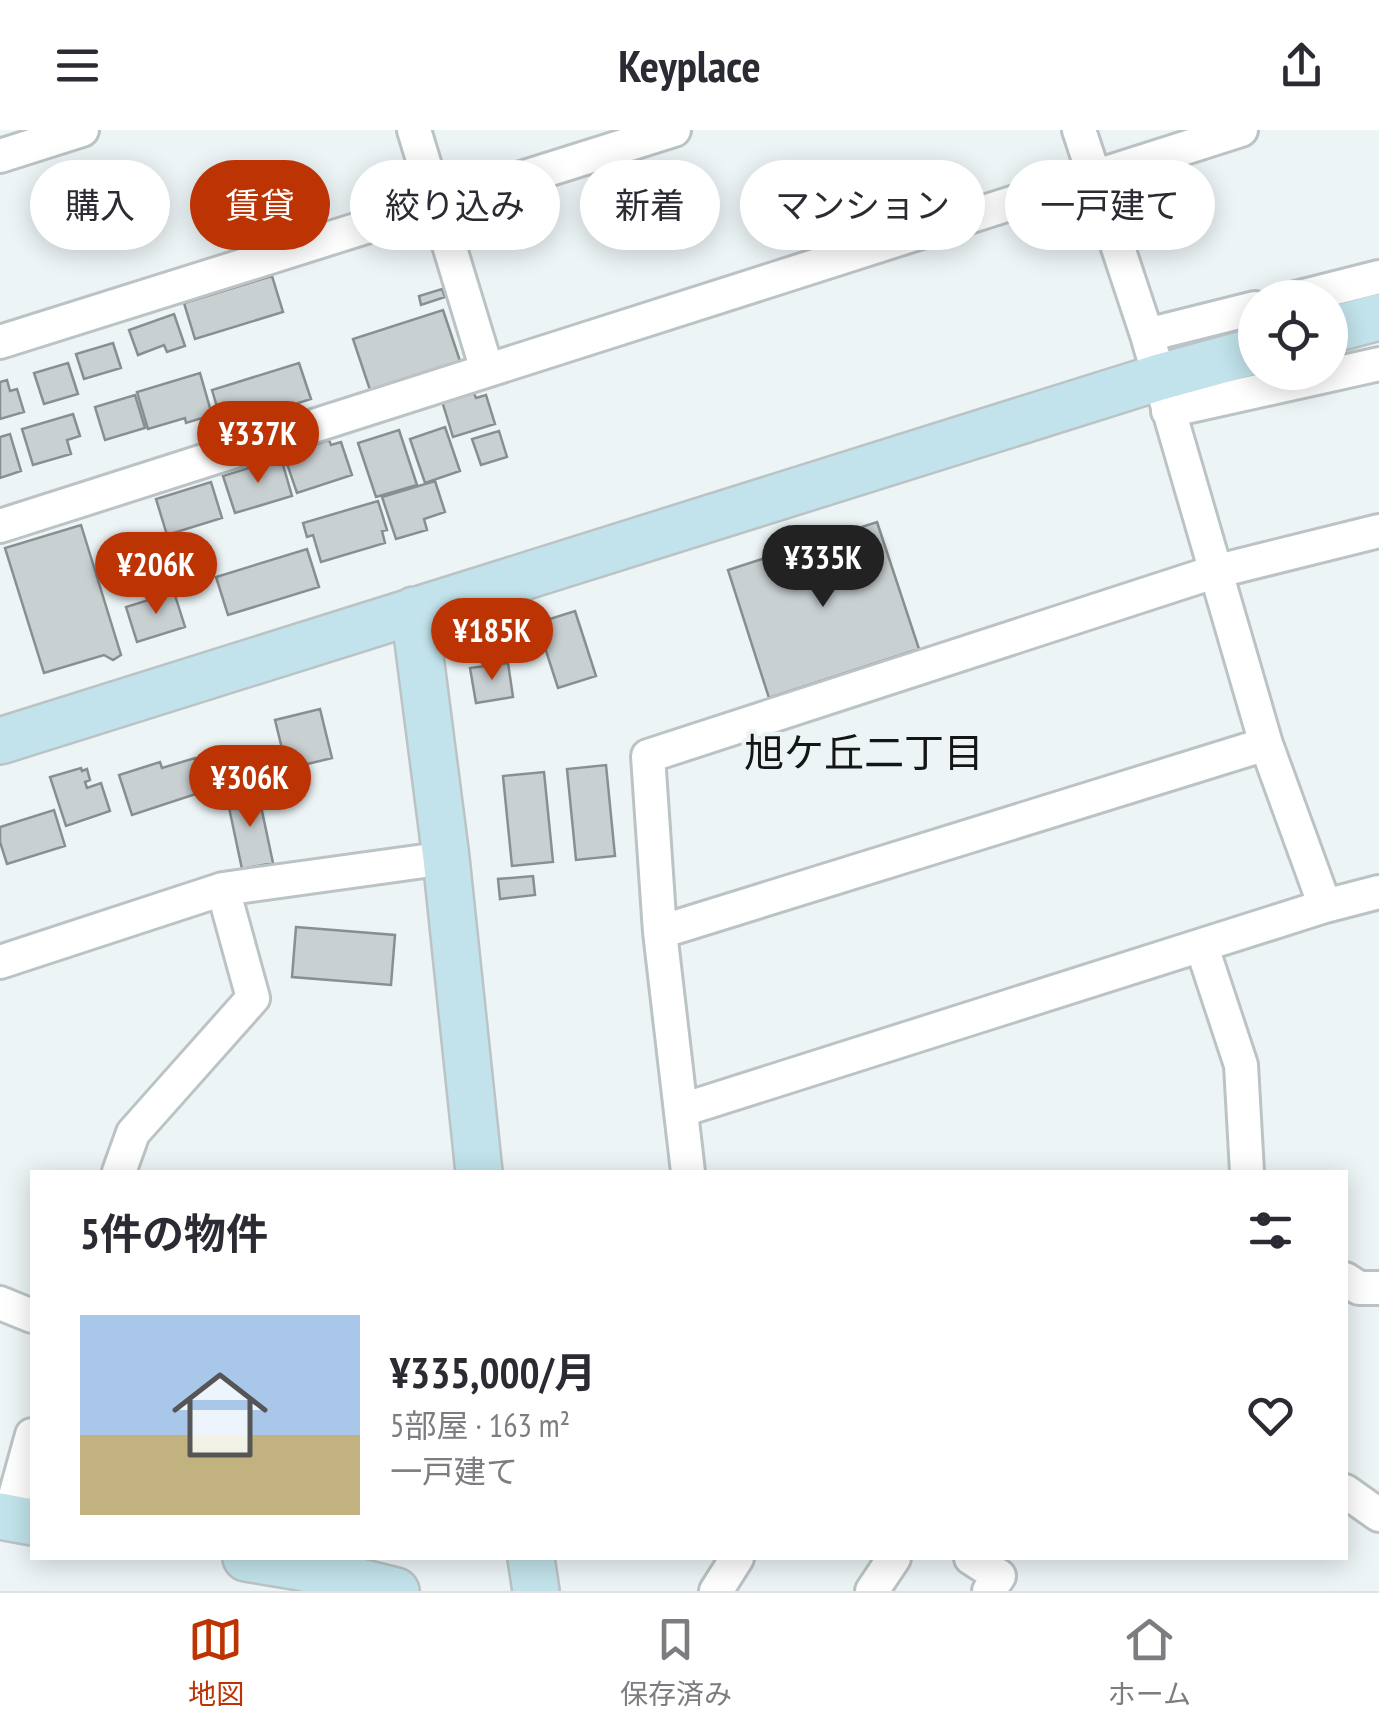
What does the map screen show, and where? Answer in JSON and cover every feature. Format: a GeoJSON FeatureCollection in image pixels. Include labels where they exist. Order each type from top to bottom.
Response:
{"type":"FeatureCollection","features":[{"type":"Feature","properties":{"kind":"street"},"geometry":{"type":"LineString","coordinates":[[0,156],[82,130]]}},
{"type":"Feature","properties":{"kind":"street"},"geometry":{"type":"LineString","coordinates":[[414,130],[423,160]]}},
{"type":"Feature","properties":{"kind":"street"},"geometry":{"type":"LineString","coordinates":[[560,167],[674,130]]}},
{"type":"Feature","properties":{"kind":"street"},"geometry":{"type":"LineString","coordinates":[[1078,130],[1089,160]]}},
{"type":"Feature","properties":{"kind":"street"},"geometry":{"type":"LineString","coordinates":[[1150,160],[1241,130]]}},
{"type":"Feature","properties":{"kind":"street"},"geometry":{"type":"LineString","coordinates":[[0,526],[1005,206]]}},
{"type":"Feature","properties":{"kind":"street"},"geometry":{"type":"LineString","coordinates":[[0,342],[350,233]]}},
{"type":"Feature","properties":{"kind":"street"},"geometry":{"type":"LineString","coordinates":[[450,250],[487,370]]}},
{"type":"Feature","properties":{"kind":"street"},"geometry":{"type":"LineString","coordinates":[[1118,250],[1266,744],[1325,906]]}},
{"type":"Feature","properties":{"kind":"street"},"geometry":{"type":"LineString","coordinates":[[1348,284],[1379,276]]}},
{"type":"Feature","properties":{"kind":"street"},"geometry":{"type":"LineString","coordinates":[[1348,325],[1379,317]]}},
{"type":"Feature","properties":{"kind":"street"},"geometry":{"type":"LineString","coordinates":[[1158,374],[1238,320]]}},
{"type":"Feature","properties":{"kind":"street"},"geometry":{"type":"LineString","coordinates":[[0,741],[1158,374],[1238,355]]}},
{"type":"Feature","properties":{"kind":"street"},"geometry":{"type":"LineString","coordinates":[[1158,374],[1379,364]]}},
{"type":"Feature","properties":{"kind":"street"},"geometry":{"type":"LineString","coordinates":[[688,1170],[660,932],[648,756],[1214,572],[1379,532]]}},
{"type":"Feature","properties":{"kind":"street"},"geometry":{"type":"LineString","coordinates":[[414,610],[446,858],[479,1170]]}},
{"type":"Feature","properties":{"kind":"street"},"geometry":{"type":"LineString","coordinates":[[660,932],[1266,744]]}},
{"type":"Feature","properties":{"kind":"street"},"geometry":{"type":"LineString","coordinates":[[0,962],[223,889],[446,858]]}},
{"type":"Feature","properties":{"kind":"street"},"geometry":{"type":"LineString","coordinates":[[119,1170],[133,1133],[253,998],[223,889]]}},
{"type":"Feature","properties":{"kind":"street"},"geometry":{"type":"LineString","coordinates":[[682,1110],[1379,892]]}},
{"type":"Feature","properties":{"kind":"street"},"geometry":{"type":"LineString","coordinates":[[1202,946],[1241,1065],[1247,1170]]}},
{"type":"Feature","properties":{"kind":"street"},"geometry":{"type":"LineString","coordinates":[[1348,1281],[1359,1288],[1379,1288]]}},
{"type":"Feature","properties":{"kind":"street"},"geometry":{"type":"LineString","coordinates":[[0,1303],[30,1315]]}},
{"type":"Feature","properties":{"kind":"street"},"geometry":{"type":"LineString","coordinates":[[14,1518],[30,1444]]}},
{"type":"Feature","properties":{"kind":"street"},"geometry":{"type":"LineString","coordinates":[[1348,1493],[1379,1514]]}},
{"type":"Feature","properties":{"kind":"street"},"geometry":{"type":"LineString","coordinates":[[260,1560],[300,1566],[396,1591]]}},
{"type":"Feature","properties":{"kind":"street"},"geometry":{"type":"LineString","coordinates":[[531,1560],[536,1591]]}},
{"type":"Feature","properties":{"kind":"street"},"geometry":{"type":"LineString","coordinates":[[716,1591],[736,1560]]}},
{"type":"Feature","properties":{"kind":"street"},"geometry":{"type":"LineString","coordinates":[[872,1591],[893,1560]]}},
{"type":"Feature","properties":{"kind":"street"},"geometry":{"type":"LineString","coordinates":[[974,1560],[1000,1576],[989,1591]]}},
{"type":"Feature","properties":{"kind":"building"},"geometry":{"type":"Polygon","coordinates":[[[272,276],[283,312],[195,339],[184,303],[272,276]]]}},
{"type":"Feature","properties":{"kind":"building"},"geometry":{"type":"Polygon","coordinates":[[[442,289],[445,297],[421,305],[419,296],[442,289]]]}},
{"type":"Feature","properties":{"kind":"building"},"geometry":{"type":"Polygon","coordinates":[[[443,310],[460,361],[370,390],[353,339],[443,310]]]}},
{"type":"Feature","properties":{"kind":"building"},"geometry":{"type":"Polygon","coordinates":[[[174,314],[185,346],[167,352],[164,345],[138,355],[129,330],[174,314]]]}},
{"type":"Feature","properties":{"kind":"building"},"geometry":{"type":"Polygon","coordinates":[[[113,343],[121,368],[84,379],[76,354],[113,343]]]}},
{"type":"Feature","properties":{"kind":"building"},"geometry":{"type":"Polygon","coordinates":[[[68,363],[78,394],[44,404],[34,373],[68,363]]]}},
{"type":"Feature","properties":{"kind":"building"},"geometry":{"type":"Polygon","coordinates":[[[299,363],[311,399],[223,427],[212,390],[299,363]]]}},
{"type":"Feature","properties":{"kind":"building"},"geometry":{"type":"Polygon","coordinates":[[[200,373],[212,415],[148,429],[137,392],[200,373]]]}},
{"type":"Feature","properties":{"kind":"building"},"geometry":{"type":"Polygon","coordinates":[[[7,380],[10,391],[17,389],[24,412],[0,419],[0,382],[7,380]]]}},
{"type":"Feature","properties":{"kind":"building"},"geometry":{"type":"Polygon","coordinates":[[[473,391],[476,398],[486,395],[495,424],[453,437],[442,401],[473,391]]]}},
{"type":"Feature","properties":{"kind":"building"},"geometry":{"type":"Polygon","coordinates":[[[135,395],[145,428],[105,440],[95,407],[135,395]]]}},
{"type":"Feature","properties":{"kind":"building"},"geometry":{"type":"Polygon","coordinates":[[[73,414],[80,436],[67,440],[71,454],[33,465],[22,429],[73,414]]]}},
{"type":"Feature","properties":{"kind":"building"},"geometry":{"type":"Polygon","coordinates":[[[445,427],[460,471],[425,483],[410,439],[445,427]]]}},
{"type":"Feature","properties":{"kind":"building"},"geometry":{"type":"Polygon","coordinates":[[[399,430],[417,485],[376,497],[358,443],[399,430]]]}},
{"type":"Feature","properties":{"kind":"building"},"geometry":{"type":"Polygon","coordinates":[[[499,431],[507,457],[481,465],[472,439],[499,431]]]}},
{"type":"Feature","properties":{"kind":"building"},"geometry":{"type":"Polygon","coordinates":[[[10,434],[21,471],[0,478],[0,437],[10,434]]]}},
{"type":"Feature","properties":{"kind":"building"},"geometry":{"type":"Polygon","coordinates":[[[329,440],[331,445],[341,442],[352,475],[297,493],[284,455],[329,440]]]}},
{"type":"Feature","properties":{"kind":"building"},"geometry":{"type":"Polygon","coordinates":[[[281,458],[292,496],[235,513],[223,476],[281,458]]]}},
{"type":"Feature","properties":{"kind":"building"},"geometry":{"type":"Polygon","coordinates":[[[435,481],[445,512],[424,519],[427,530],[396,539],[382,497],[435,481]]]}},
{"type":"Feature","properties":{"kind":"building"},"geometry":{"type":"Polygon","coordinates":[[[211,482],[222,518],[167,535],[156,499],[211,482]]]}},
{"type":"Feature","properties":{"kind":"building"},"geometry":{"type":"Polygon","coordinates":[[[378,501],[387,530],[382,531],[385,543],[321,562],[313,535],[307,537],[303,523],[378,501]]]}},
{"type":"Feature","properties":{"kind":"building"},"geometry":{"type":"Polygon","coordinates":[[[877,522],[919,649],[769,698],[728,570],[877,522]]]}},
{"type":"Feature","properties":{"kind":"building"},"geometry":{"type":"Polygon","coordinates":[[[81,525],[121,655],[113,660],[104,655],[44,673],[5,548],[81,525]]]}},
{"type":"Feature","properties":{"kind":"building"},"geometry":{"type":"Polygon","coordinates":[[[307,549],[319,587],[228,615],[216,577],[307,549]]]}},
{"type":"Feature","properties":{"kind":"building"},"geometry":{"type":"Polygon","coordinates":[[[174,592],[185,627],[137,642],[126,607],[174,592]]]}},
{"type":"Feature","properties":{"kind":"building"},"geometry":{"type":"Polygon","coordinates":[[[575,611],[596,676],[558,688],[537,623],[575,611]]]}},
{"type":"Feature","properties":{"kind":"building"},"geometry":{"type":"Polygon","coordinates":[[[508,663],[513,697],[476,703],[470,668],[508,663]]]}},
{"type":"Feature","properties":{"kind":"building"},"geometry":{"type":"Polygon","coordinates":[[[320,709],[332,758],[287,769],[275,720],[320,709]]]}},
{"type":"Feature","properties":{"kind":"building"},"geometry":{"type":"Polygon","coordinates":[[[195,758],[205,791],[132,815],[119,775],[160,762],[162,768],[195,758]]]}},
{"type":"Feature","properties":{"kind":"building"},"geometry":{"type":"Polygon","coordinates":[[[606,765],[615,856],[576,860],[567,769],[606,765]]]}},
{"type":"Feature","properties":{"kind":"building"},"geometry":{"type":"Polygon","coordinates":[[[87,769],[87,788],[101,783],[110,811],[66,826],[50,777],[87,769]]]}},
{"type":"Feature","properties":{"kind":"building"},"geometry":{"type":"Polygon","coordinates":[[[544,772],[553,862],[512,866],[503,776],[544,772]]]}},
{"type":"Feature","properties":{"kind":"building"},"geometry":{"type":"Polygon","coordinates":[[[258,792],[273,863],[242,869],[227,798],[258,792]]]}},
{"type":"Feature","properties":{"kind":"building"},"geometry":{"type":"Polygon","coordinates":[[[54,810],[65,846],[7,864],[0,827],[54,810]]]}},
{"type":"Feature","properties":{"kind":"building"},"geometry":{"type":"Polygon","coordinates":[[[533,876],[535,895],[500,899],[498,879],[533,876]]]}},
{"type":"Feature","properties":{"kind":"building"},"geometry":{"type":"Polygon","coordinates":[[[296,927],[395,935],[391,985],[292,977],[296,927]]]}},
{"type":"Feature","properties":{"kind":"district","name":"旭ケ丘二丁目"},"geometry":{"type":"Point","coordinates":[864,753]}}]}
